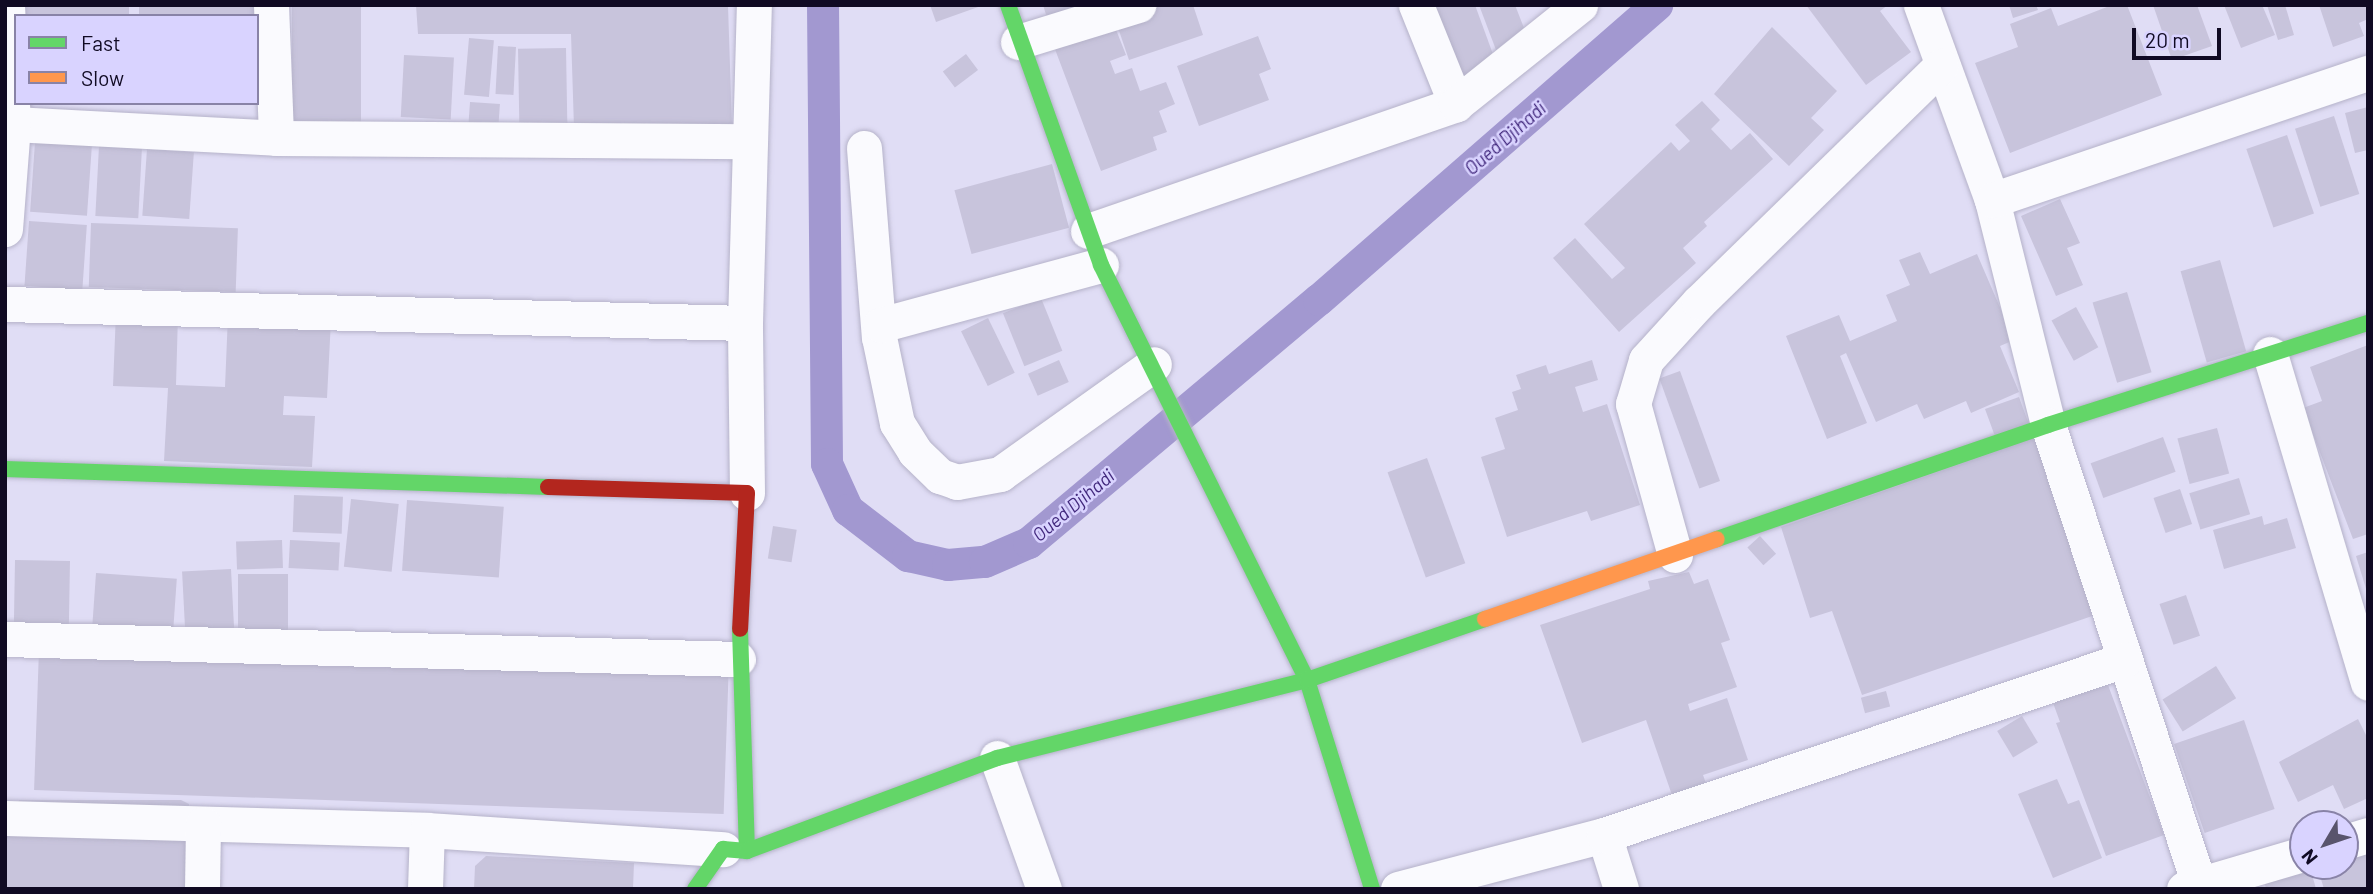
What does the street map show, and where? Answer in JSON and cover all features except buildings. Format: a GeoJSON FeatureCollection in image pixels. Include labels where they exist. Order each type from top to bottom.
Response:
{"type":"FeatureCollection","features":[{"type":"Feature","properties":{"kind":"street"},"geometry":{"type":"LineString","coordinates":[[5,229],[6,176],[13,124],[7,5]]}},
{"type":"Feature","properties":{"kind":"street"},"geometry":{"type":"LineString","coordinates":[[271,5],[276,138]]}},
{"type":"Feature","properties":{"kind":"street"},"geometry":{"type":"LineString","coordinates":[[695,889],[735,850],[738,659],[747,494],[746,323],[754,5]]}},
{"type":"Feature","properties":{"kind":"street"},"geometry":{"type":"LineString","coordinates":[[1008,5],[1018,42],[1101,265],[1160,376],[1192,455],[1307,680],[1372,889]]}},
{"type":"Feature","properties":{"kind":"street"},"geometry":{"type":"LineString","coordinates":[[1018,42],[1138,5]]}},
{"type":"Feature","properties":{"kind":"street"},"geometry":{"type":"LineString","coordinates":[[1416,5],[1456,104]]}},
{"type":"Feature","properties":{"kind":"street"},"geometry":{"type":"LineString","coordinates":[[1088,231],[1456,104],[1580,5]]}},
{"type":"Feature","properties":{"kind":"street"},"geometry":{"type":"LineString","coordinates":[[1921,5],[1992,200],[2048,425],[2124,660],[2192,886],[2289,858]]}},
{"type":"Feature","properties":{"kind":"street"},"geometry":{"type":"LineString","coordinates":[[1675,555],[1633,404],[1646,360],[1699,302],[1941,66]]}},
{"type":"Feature","properties":{"kind":"street"},"geometry":{"type":"LineString","coordinates":[[1992,200],[2368,73]]}},
{"type":"Feature","properties":{"kind":"street"},"geometry":{"type":"LineString","coordinates":[[13,124],[276,138],[749,141]]}},
{"type":"Feature","properties":{"kind":"street"},"geometry":{"type":"LineString","coordinates":[[864,148],[880,325],[897,423],[915,452],[940,476],[957,482],[1000,474],[1160,376]]}},
{"type":"Feature","properties":{"kind":"street"},"geometry":{"type":"LineString","coordinates":[[880,325],[1101,265]]}},
{"type":"Feature","properties":{"kind":"street"},"geometry":{"type":"LineString","coordinates":[[5,304],[746,323]]}},
{"type":"Feature","properties":{"kind":"street"},"geometry":{"type":"LineString","coordinates":[[5,818],[427,830],[735,850],[997,758],[1307,680],[2048,425],[2368,323]]}},
{"type":"Feature","properties":{"kind":"street"},"geometry":{"type":"LineString","coordinates":[[2270,354],[2368,683]]}},
{"type":"Feature","properties":{"kind":"street"},"geometry":{"type":"LineString","coordinates":[[5,469],[747,494]]}},
{"type":"Feature","properties":{"kind":"street"},"geometry":{"type":"LineString","coordinates":[[5,639],[738,659]]}},
{"type":"Feature","properties":{"kind":"street"},"geometry":{"type":"LineString","coordinates":[[1398,889],[1604,835],[2124,660]]}},
{"type":"Feature","properties":{"kind":"street"},"geometry":{"type":"LineString","coordinates":[[997,758],[1044,889]]}},
{"type":"Feature","properties":{"kind":"street"},"geometry":{"type":"LineString","coordinates":[[202,889],[203,824]]}},
{"type":"Feature","properties":{"kind":"street"},"geometry":{"type":"LineString","coordinates":[[425,889],[427,830]]}},
{"type":"Feature","properties":{"kind":"street"},"geometry":{"type":"LineString","coordinates":[[1604,835],[1621,889]]}},
{"type":"Feature","properties":{"kind":"waterway","name":"Oued Djihadi"},"geometry":{"type":"LineString","coordinates":[[823,5],[827,464],[848,510],[908,556],[948,565],[985,562],[1029,543],[1319,300],[1657,5]]}},
{"type":"Feature","properties":{"kind":"traffic: fast"},"geometry":{"type":"LineString","coordinates":[[1008,5],[1101,265],[1307,680],[1372,889]]}},
{"type":"Feature","properties":{"kind":"traffic: fast"},"geometry":{"type":"LineString","coordinates":[[1717,539],[2048,425],[2368,323]]}},
{"type":"Feature","properties":{"kind":"traffic: fast"},"geometry":{"type":"LineString","coordinates":[[5,469],[548,487]]}},
{"type":"Feature","properties":{"kind":"traffic: fast"},"geometry":{"type":"LineString","coordinates":[[695,889],[723,849],[747,851],[997,758],[1307,680],[1485,619]]}},
{"type":"Feature","properties":{"kind":"traffic: fast"},"geometry":{"type":"LineString","coordinates":[[740,629],[747,851]]}},
{"type":"Feature","properties":{"kind":"traffic: slow"},"geometry":{"type":"LineString","coordinates":[[1485,619],[1717,539]]}},
{"type":"Feature","properties":{"kind":"traffic: jam"},"geometry":{"type":"LineString","coordinates":[[548,487],[747,493],[740,629]]}}]}
